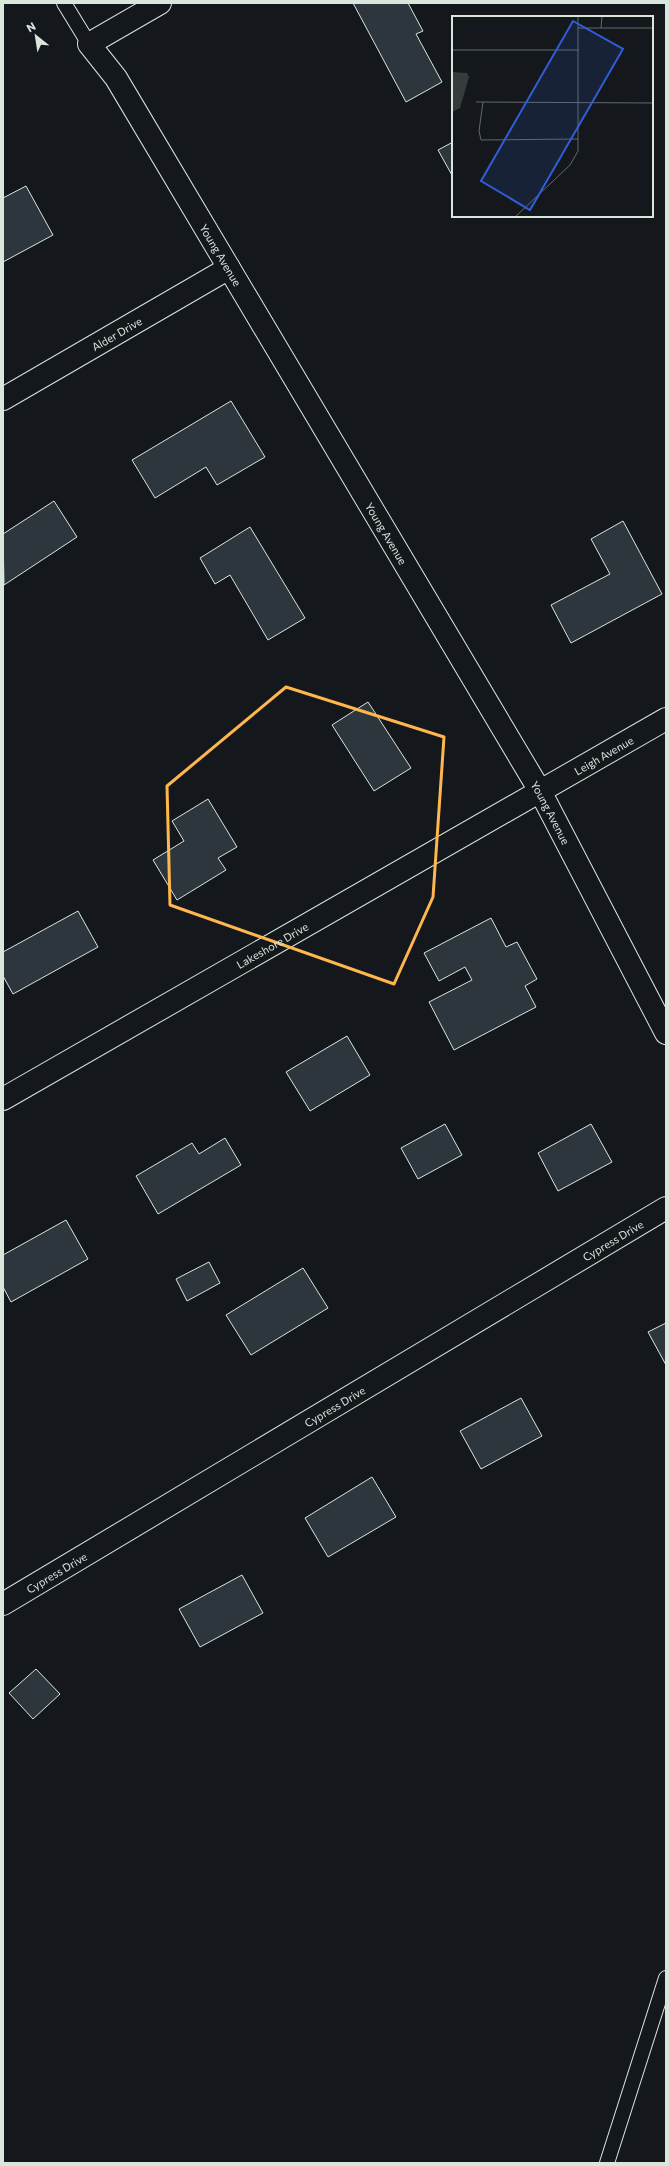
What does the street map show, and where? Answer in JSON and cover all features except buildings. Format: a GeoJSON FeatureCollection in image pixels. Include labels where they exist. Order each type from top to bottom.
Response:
{"type":"FeatureCollection","features":[{"type":"Feature","properties":{"kind":"street"},"geometry":{"type":"LineString","coordinates":[[89,44],[160,3]]}},
{"type":"Feature","properties":{"kind":"street","name":"Young Avenue"},"geometry":{"type":"LineString","coordinates":[[89,44],[116,78],[540,791],[666,1033]]}},
{"type":"Feature","properties":{"kind":"street","name":"Alder Drive"},"geometry":{"type":"LineString","coordinates":[[3,399],[230,268]]}},
{"type":"Feature","properties":{"kind":"street","name":"Leigh Avenue"},"geometry":{"type":"LineString","coordinates":[[540,791],[666,719]]}},
{"type":"Feature","properties":{"kind":"street","name":"Lakeshore Drive"},"geometry":{"type":"LineString","coordinates":[[3,1099],[540,791]]}},
{"type":"Feature","properties":{"kind":"street","name":"Cypress Drive"},"geometry":{"type":"LineString","coordinates":[[3,1604],[666,1208]]}},
{"type":"Feature","properties":{"kind":"lane"},"geometry":{"type":"LineString","coordinates":[[64,3],[89,44]]}},
{"type":"Feature","properties":{"kind":"lane"},"geometry":{"type":"LineString","coordinates":[[607,2163],[666,1978]]}},
{"type":"Feature","properties":{"kind":"highlighted area"},"geometry":{"type":"Polygon","coordinates":[[[286,687],[444,737],[433,897],[394,984],[170,905],[167,786],[286,687]]]}}]}
